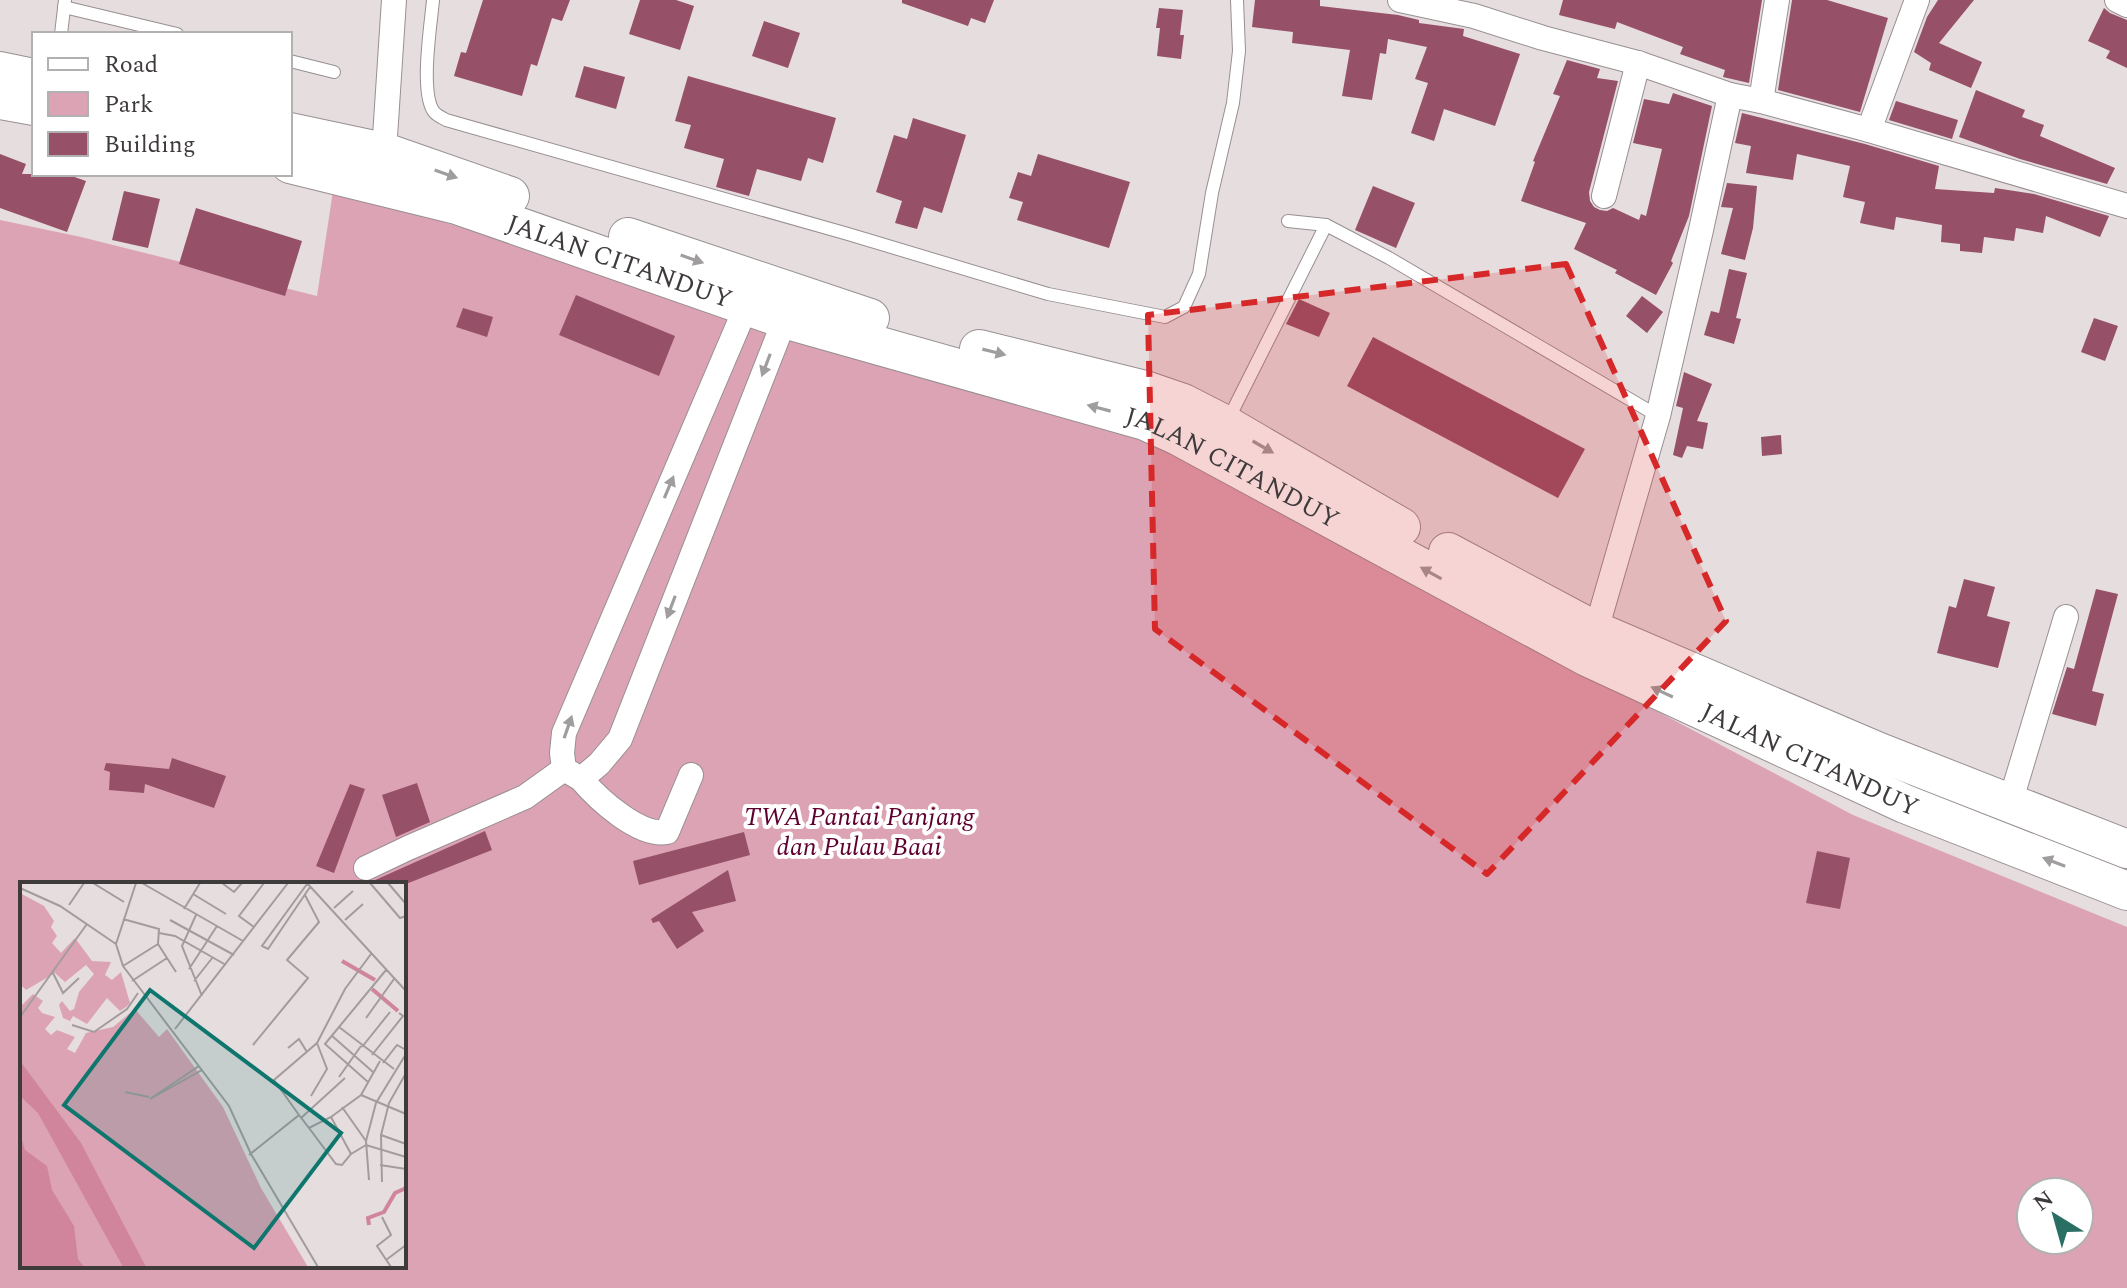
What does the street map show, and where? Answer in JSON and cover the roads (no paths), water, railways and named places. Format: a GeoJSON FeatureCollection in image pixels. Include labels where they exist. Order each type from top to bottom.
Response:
{"type":"FeatureCollection","features":[{"type":"Feature","properties":{"kind":"main road"},"geometry":{"type":"LineString","coordinates":[[0,71],[32,78]]}},
{"type":"Feature","properties":{"kind":"main road"},"geometry":{"type":"LineString","coordinates":[[0,100],[32,106]]}},
{"type":"Feature","properties":{"kind":"main road","name":"JALAN CITANDUY"},"geometry":{"type":"LineString","coordinates":[[292,132],[384,152],[752,293],[1145,421],[1905,804],[2127,891]]}},
{"type":"Feature","properties":{"kind":"main road","name":"JALAN CITANDUY"},"geometry":{"type":"LineString","coordinates":[[292,164],[457,205],[752,293]]}},
{"type":"Feature","properties":{"kind":"main road","name":"JALAN CITANDUY"},"geometry":{"type":"LineString","coordinates":[[790,306],[829,305],[938,339],[1145,390],[1183,403],[1226,425],[1592,644],[2127,849]]}},
{"type":"Feature","properties":{"kind":"street"},"geometry":{"type":"LineString","coordinates":[[384,152],[394,0]]}},
{"type":"Feature","properties":{"kind":"street"},"geometry":{"type":"LineString","coordinates":[[1400,0],[1474,16],[1638,63],[1730,95],[1869,130],[2127,206]]}},
{"type":"Feature","properties":{"kind":"street"},"geometry":{"type":"LineString","coordinates":[[1761,101],[1777,0]]}},
{"type":"Feature","properties":{"kind":"street"},"geometry":{"type":"LineString","coordinates":[[1869,130],[1917,0]]}},
{"type":"Feature","properties":{"kind":"street"},"geometry":{"type":"LineString","coordinates":[[2117,0],[2127,5]]}},
{"type":"Feature","properties":{"kind":"street"},"geometry":{"type":"LineString","coordinates":[[1604,196],[1638,63]]}},
{"type":"Feature","properties":{"kind":"street"},"geometry":{"type":"LineString","coordinates":[[1592,644],[1658,416],[1730,95]]}},
{"type":"Feature","properties":{"kind":"street"},"geometry":{"type":"LineString","coordinates":[[691,775],[667,832],[657,833],[608,807],[573,774],[562,753],[564,733],[752,293]]}},
{"type":"Feature","properties":{"kind":"street"},"geometry":{"type":"LineString","coordinates":[[366,868],[599,764],[620,739],[790,306]]}},
{"type":"Feature","properties":{"kind":"street"},"geometry":{"type":"LineString","coordinates":[[2010,803],[2066,617]]}},
{"type":"Feature","properties":{"kind":"lane"},"geometry":{"type":"LineString","coordinates":[[433,0],[427,97],[435,113],[446,120],[788,216],[1048,294],[1165,317],[1184,307],[1199,274],[1212,193],[1233,103],[1239,51],[1237,0]]}},
{"type":"Feature","properties":{"kind":"lane"},"geometry":{"type":"LineString","coordinates":[[61,32],[65,3],[170,32]]}},
{"type":"Feature","properties":{"kind":"lane"},"geometry":{"type":"LineString","coordinates":[[292,62],[334,72]]}},
{"type":"Feature","properties":{"kind":"lane"},"geometry":{"type":"LineString","coordinates":[[1288,221],[1326,225],[1389,258],[1658,416]]}},
{"type":"Feature","properties":{"kind":"lane"},"geometry":{"type":"LineString","coordinates":[[1226,425],[1326,225]]}},
{"type":"Feature","properties":{"kind":"park label","name":"TWA Pantai Panjang dan Pulau Baai"},"geometry":{"type":"Point","coordinates":[859,832]}}]}
